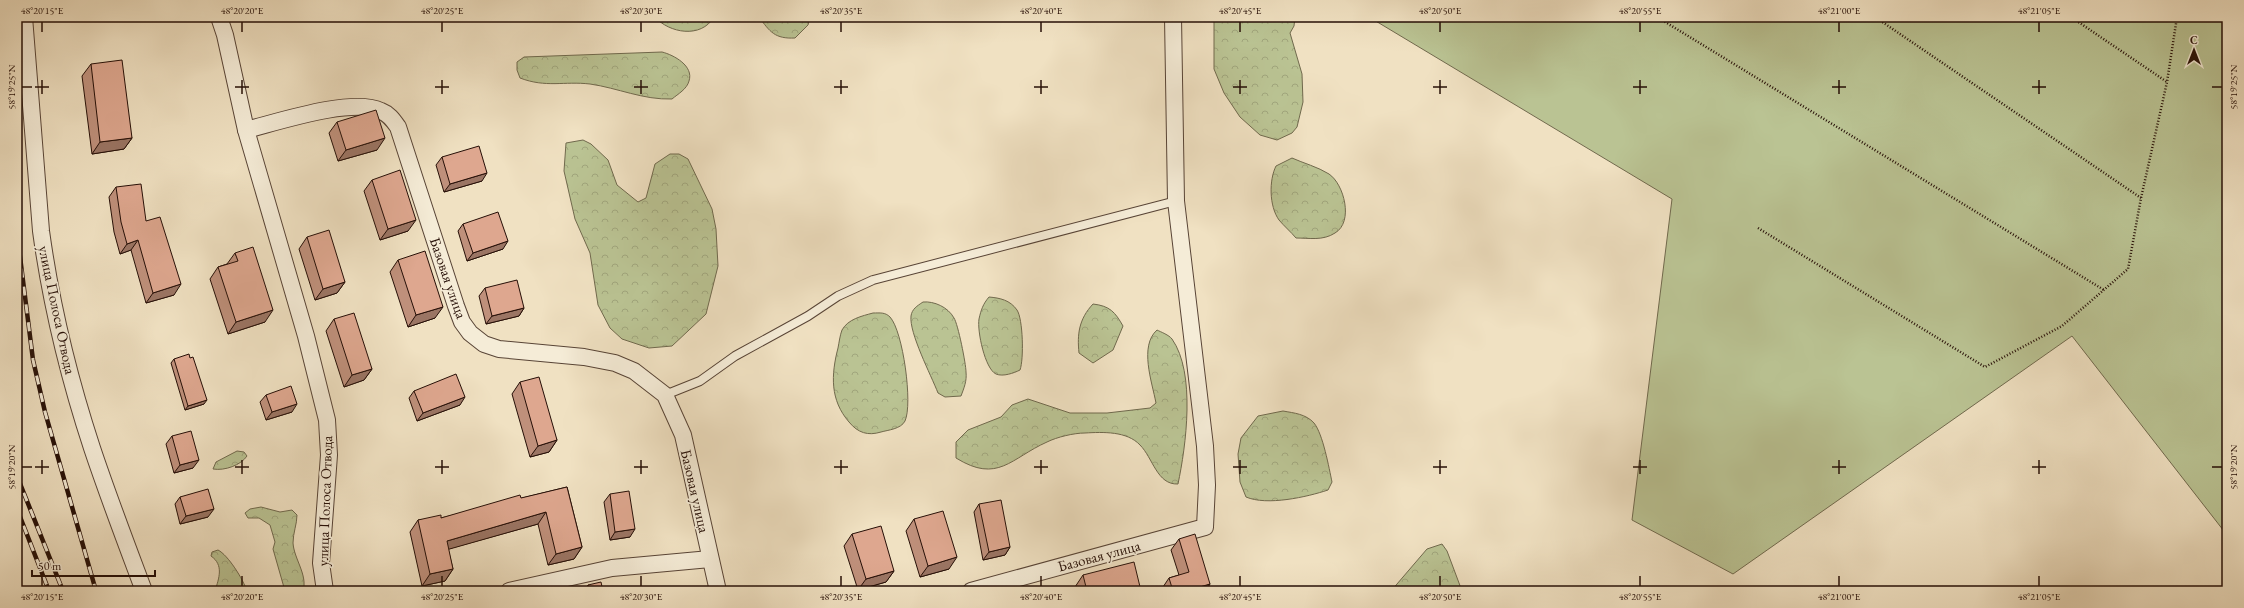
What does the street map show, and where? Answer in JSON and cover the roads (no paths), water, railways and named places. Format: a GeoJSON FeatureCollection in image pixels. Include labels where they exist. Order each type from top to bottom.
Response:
{"type":"FeatureCollection","features":[{"type":"Feature","properties":{"kind":"street","name":"улица Полоса Отвода"},"geometry":{"type":"LineString","coordinates":[[24,17],[41,231],[45,263],[76,392],[92,448],[144,591]]}},
{"type":"Feature","properties":{"kind":"street","name":"улица Полоса Отвода"},"geometry":{"type":"LineString","coordinates":[[219,17],[225,35],[246,130],[306,336],[327,420],[330,455],[321,563],[325,591]]}},
{"type":"Feature","properties":{"kind":"street"},"geometry":{"type":"LineString","coordinates":[[1173,17],[1176,200]]}},
{"type":"Feature","properties":{"kind":"street","name":"Базовая улица"},"geometry":{"type":"LineString","coordinates":[[246,130],[343,107],[368,107],[381,111],[391,117],[398,127],[456,306],[462,322],[470,333],[484,344],[499,349],[584,357],[615,363],[634,371],[665,395],[683,435],[718,591]]}},
{"type":"Feature","properties":{"kind":"street","name":"Базовая улица"},"geometry":{"type":"LineString","coordinates":[[971,591],[1205,527],[1207,485],[1205,446],[1176,200]]}},
{"type":"Feature","properties":{"kind":"street"},"geometry":{"type":"LineString","coordinates":[[509,591],[612,568],[710,559]]}},
{"type":"Feature","properties":{"kind":"lane"},"geometry":{"type":"LineString","coordinates":[[665,395],[700,381],[735,356],[808,316],[838,296],[873,280],[1176,200]]}},
{"type":"Feature","properties":{"kind":"railway"},"geometry":{"type":"LineString","coordinates":[[17,233],[33,360],[45,412],[96,591]]}},
{"type":"Feature","properties":{"kind":"railway"},"geometry":{"type":"LineString","coordinates":[[17,476],[63,591]]}},
{"type":"Feature","properties":{"kind":"railway"},"geometry":{"type":"LineString","coordinates":[[17,509],[49,591]]}}]}
